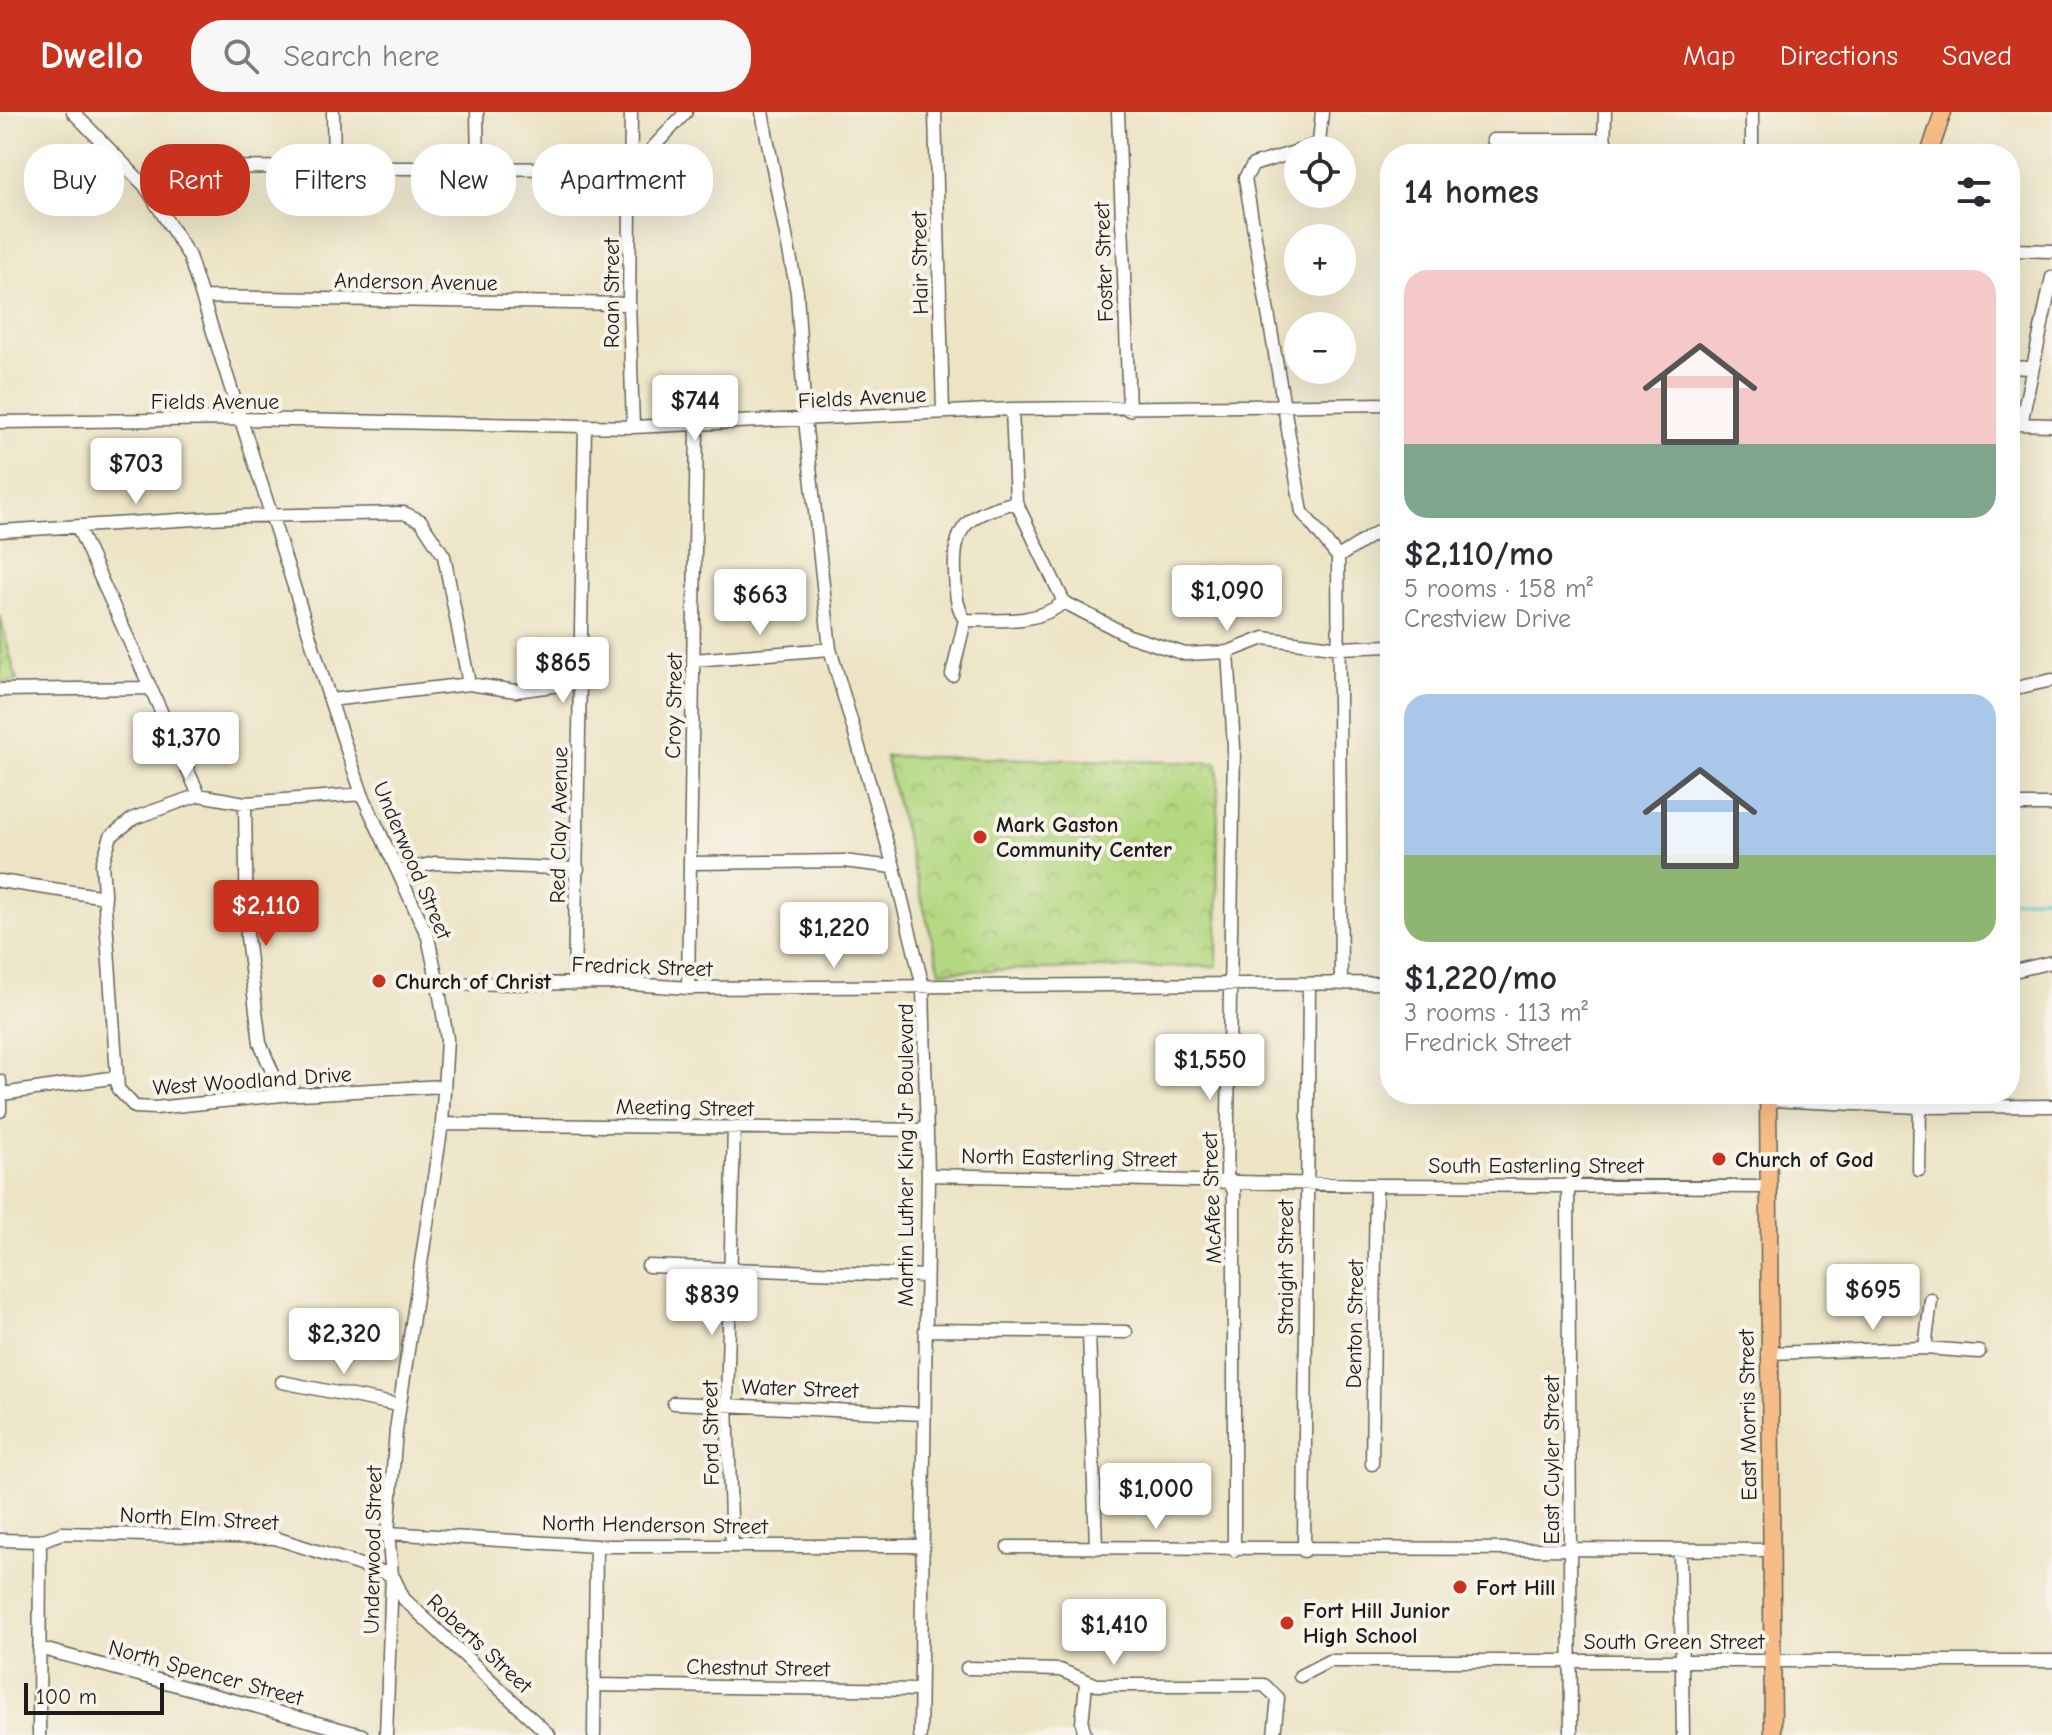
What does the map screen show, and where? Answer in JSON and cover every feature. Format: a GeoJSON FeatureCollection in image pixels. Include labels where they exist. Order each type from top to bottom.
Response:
{"type":"FeatureCollection","features":[{"type":"Feature","properties":{"kind":"main road"},"geometry":{"type":"LineString","coordinates":[[1932,144],[1943,112]]}},
{"type":"Feature","properties":{"kind":"main road","name":"East Morris Street"},"geometry":{"type":"LineString","coordinates":[[1768,1104],[1767,1353],[1773,1735]]}},
{"type":"Feature","properties":{"kind":"street","name":"Underwood Street"},"geometry":{"type":"LineString","coordinates":[[73,112],[140,181]]}},
{"type":"Feature","properties":{"kind":"street"},"geometry":{"type":"LineString","coordinates":[[333,112],[334,144]]}},
{"type":"Feature","properties":{"kind":"street"},"geometry":{"type":"LineString","coordinates":[[477,112],[478,144]]}},
{"type":"Feature","properties":{"kind":"street","name":"Roan Street"},"geometry":{"type":"LineString","coordinates":[[631,112],[632,144]]}},
{"type":"Feature","properties":{"kind":"street"},"geometry":{"type":"LineString","coordinates":[[656,144],[686,112]]}},
{"type":"Feature","properties":{"kind":"street","name":"Martin Luther King Jr Boulevard"},"geometry":{"type":"LineString","coordinates":[[762,112],[797,292],[805,420],[830,649],[894,867],[923,987],[928,1175],[920,1735]]}},
{"type":"Feature","properties":{"kind":"street","name":"Hair Street"},"geometry":{"type":"LineString","coordinates":[[935,112],[943,412]]}},
{"type":"Feature","properties":{"kind":"street","name":"Foster Street"},"geometry":{"type":"LineString","coordinates":[[1118,112],[1129,410]]}},
{"type":"Feature","properties":{"kind":"street"},"geometry":{"type":"LineString","coordinates":[[1320,136],[1322,112]]}},
{"type":"Feature","properties":{"kind":"street"},"geometry":{"type":"LineString","coordinates":[[1605,112],[1605,144]]}},
{"type":"Feature","properties":{"kind":"street"},"geometry":{"type":"LineString","coordinates":[[1752,112],[1752,144]]}},
{"type":"Feature","properties":{"kind":"street"},"geometry":{"type":"LineString","coordinates":[[1493,140],[1605,140]]}},
{"type":"Feature","properties":{"kind":"street"},"geometry":{"type":"LineString","coordinates":[[1284,156],[1253,165],[1245,178],[1302,512],[1338,557],[1341,984]]}},
{"type":"Feature","properties":{"kind":"street","name":"Underwood Street"},"geometry":{"type":"LineString","coordinates":[[165,216],[183,244],[203,297],[362,794],[428,937],[447,1039],[442,1124],[398,1405],[388,1533],[392,1575],[386,1735]]}},
{"type":"Feature","properties":{"kind":"street","name":"Roan Street"},"geometry":{"type":"LineString","coordinates":[[632,216],[629,304],[633,427]]}},
{"type":"Feature","properties":{"kind":"street"},"geometry":{"type":"LineString","coordinates":[[2020,250],[2052,251]]}},
{"type":"Feature","properties":{"kind":"street"},"geometry":{"type":"LineString","coordinates":[[2020,405],[2052,277]]}},
{"type":"Feature","properties":{"kind":"street","name":"Anderson Avenue"},"geometry":{"type":"LineString","coordinates":[[203,297],[629,304]]}},
{"type":"Feature","properties":{"kind":"street"},"geometry":{"type":"LineString","coordinates":[[2020,368],[2030,368]]}},
{"type":"Feature","properties":{"kind":"street","name":"Fields Avenue"},"geometry":{"type":"LineString","coordinates":[[0,422],[241,419],[633,427],[1012,409],[1129,410],[1380,404]]}},
{"type":"Feature","properties":{"kind":"street"},"geometry":{"type":"LineString","coordinates":[[1012,409],[1016,502],[1064,602],[1129,636],[1185,654],[1228,652],[1264,638],[1340,648],[1380,646]]}},
{"type":"Feature","properties":{"kind":"street"},"geometry":{"type":"LineString","coordinates":[[2020,424],[2052,425]]}},
{"type":"Feature","properties":{"kind":"street","name":"Croy Street"},"geometry":{"type":"LineString","coordinates":[[688,988],[697,425]]}},
{"type":"Feature","properties":{"kind":"street","name":"Red Clay Avenue"},"geometry":{"type":"LineString","coordinates":[[574,984],[585,427]]}},
{"type":"Feature","properties":{"kind":"street"},"geometry":{"type":"LineString","coordinates":[[952,675],[965,620],[955,594],[953,545],[970,520],[990,509],[1016,502]]}},
{"type":"Feature","properties":{"kind":"street"},"geometry":{"type":"LineString","coordinates":[[0,531],[273,516],[404,513],[421,521],[444,556],[469,684]]}},
{"type":"Feature","properties":{"kind":"street"},"geometry":{"type":"LineString","coordinates":[[78,528],[199,795]]}},
{"type":"Feature","properties":{"kind":"street"},"geometry":{"type":"LineString","coordinates":[[1338,557],[1380,530]]}},
{"type":"Feature","properties":{"kind":"street"},"geometry":{"type":"LineString","coordinates":[[965,620],[1019,620],[1044,615],[1064,602]]}},
{"type":"Feature","properties":{"kind":"street"},"geometry":{"type":"LineString","coordinates":[[694,660],[830,649]]}},
{"type":"Feature","properties":{"kind":"street","name":"McAfee Street"},"geometry":{"type":"LineString","coordinates":[[1228,652],[1234,747],[1227,1180],[1234,1191],[1234,1550]]}},
{"type":"Feature","properties":{"kind":"street"},"geometry":{"type":"LineString","coordinates":[[2020,687],[2052,680]]}},
{"type":"Feature","properties":{"kind":"street"},"geometry":{"type":"LineString","coordinates":[[330,700],[469,684],[516,691],[581,682]]}},
{"type":"Feature","properties":{"kind":"street"},"geometry":{"type":"LineString","coordinates":[[0,690],[149,688]]}},
{"type":"Feature","properties":{"kind":"street"},"geometry":{"type":"LineString","coordinates":[[0,1111],[1,1087],[117,1077],[102,864],[111,836],[134,818],[199,795],[245,803],[362,794]]}},
{"type":"Feature","properties":{"kind":"street"},"geometry":{"type":"LineString","coordinates":[[245,803],[247,937],[260,1043],[282,1095]]}},
{"type":"Feature","properties":{"kind":"street"},"geometry":{"type":"LineString","coordinates":[[2020,805],[2052,805]]}},
{"type":"Feature","properties":{"kind":"street"},"geometry":{"type":"LineString","coordinates":[[691,863],[843,861],[894,867]]}},
{"type":"Feature","properties":{"kind":"street"},"geometry":{"type":"LineString","coordinates":[[400,871],[435,863],[578,869]]}},
{"type":"Feature","properties":{"kind":"street"},"geometry":{"type":"LineString","coordinates":[[0,881],[105,897]]}},
{"type":"Feature","properties":{"kind":"street"},"geometry":{"type":"LineString","coordinates":[[2020,970],[2052,962]]}},
{"type":"Feature","properties":{"kind":"street","name":"Fredrick Street"},"geometry":{"type":"LineString","coordinates":[[438,984],[688,988],[1380,983]]}},
{"type":"Feature","properties":{"kind":"street","name":"Straight Street"},"geometry":{"type":"LineString","coordinates":[[1304,1551],[1309,984]]}},
{"type":"Feature","properties":{"kind":"street","name":"West Woodland Drive"},"geometry":{"type":"LineString","coordinates":[[117,1077],[118,1089],[135,1107],[199,1106],[282,1095],[444,1086]]}},
{"type":"Feature","properties":{"kind":"street"},"geometry":{"type":"LineString","coordinates":[[1874,1104],[1920,1107],[2052,1106]]}},
{"type":"Feature","properties":{"kind":"street"},"geometry":{"type":"LineString","coordinates":[[1919,1170],[1920,1107]]}},
{"type":"Feature","properties":{"kind":"street","name":"Meeting Street"},"geometry":{"type":"LineString","coordinates":[[442,1124],[927,1130]]}},
{"type":"Feature","properties":{"kind":"street","name":"Ford Street"},"geometry":{"type":"LineString","coordinates":[[732,1546],[727,1405],[733,1269],[734,1128]]}},
{"type":"Feature","properties":{"kind":"street","name":"North Easterling Street"},"geometry":{"type":"LineString","coordinates":[[928,1175],[1305,1183]]}},
{"type":"Feature","properties":{"kind":"street","name":"South Easterling Street"},"geometry":{"type":"LineString","coordinates":[[1305,1183],[1767,1187]]}},
{"type":"Feature","properties":{"kind":"street","name":"East Cuyler Street"},"geometry":{"type":"LineString","coordinates":[[1568,1184],[1571,1735]]}},
{"type":"Feature","properties":{"kind":"street","name":"Denton Street"},"geometry":{"type":"LineString","coordinates":[[1372,1464],[1376,1185]]}},
{"type":"Feature","properties":{"kind":"street"},"geometry":{"type":"LineString","coordinates":[[648,1266],[926,1276]]}},
{"type":"Feature","properties":{"kind":"street"},"geometry":{"type":"LineString","coordinates":[[1925,1348],[1931,1300]]}},
{"type":"Feature","properties":{"kind":"street"},"geometry":{"type":"LineString","coordinates":[[925,1330],[1126,1332]]}},
{"type":"Feature","properties":{"kind":"street"},"geometry":{"type":"LineString","coordinates":[[1089,1332],[1096,1548]]}},
{"type":"Feature","properties":{"kind":"street"},"geometry":{"type":"LineString","coordinates":[[1767,1353],[1925,1348],[1979,1352]]}},
{"type":"Feature","properties":{"kind":"street"},"geometry":{"type":"LineString","coordinates":[[282,1382],[398,1405]]}},
{"type":"Feature","properties":{"kind":"street","name":"Water Street"},"geometry":{"type":"LineString","coordinates":[[674,1403],[924,1414]]}},
{"type":"Feature","properties":{"kind":"street","name":"North Elm Street"},"geometry":{"type":"LineString","coordinates":[[0,1540],[40,1541],[62,1533],[275,1538],[392,1575]]}},
{"type":"Feature","properties":{"kind":"street","name":"North Henderson Street"},"geometry":{"type":"LineString","coordinates":[[388,1533],[596,1546],[922,1546]]}},
{"type":"Feature","properties":{"kind":"street"},"geometry":{"type":"LineString","coordinates":[[39,1735],[40,1541]]}},
{"type":"Feature","properties":{"kind":"street"},"geometry":{"type":"LineString","coordinates":[[594,1735],[596,1546]]}},
{"type":"Feature","properties":{"kind":"street"},"geometry":{"type":"LineString","coordinates":[[1008,1547],[1304,1551],[1770,1550]]}},
{"type":"Feature","properties":{"kind":"street"},"geometry":{"type":"LineString","coordinates":[[1680,1552],[1683,1735]]}},
{"type":"Feature","properties":{"kind":"street","name":"Roberts Street"},"geometry":{"type":"LineString","coordinates":[[392,1575],[404,1599],[549,1735]]}},
{"type":"Feature","properties":{"kind":"street","name":"North Spencer Street"},"geometry":{"type":"LineString","coordinates":[[39,1648],[362,1735]]}},
{"type":"Feature","properties":{"kind":"street","name":"South Green Street"},"geometry":{"type":"LineString","coordinates":[[1300,1676],[1329,1661],[2052,1661]]}},
{"type":"Feature","properties":{"kind":"street"},"geometry":{"type":"LineString","coordinates":[[967,1668],[1060,1670],[1071,1672],[1086,1684],[1264,1685],[1278,1698],[1274,1735]]}},
{"type":"Feature","properties":{"kind":"street"},"geometry":{"type":"LineString","coordinates":[[1085,1735],[1082,1723],[1086,1684]]}},
{"type":"Feature","properties":{"kind":"street","name":"Chestnut Street"},"geometry":{"type":"LineString","coordinates":[[594,1685],[920,1690]]}},
{"type":"Feature","properties":{"kind":"green space"},"geometry":{"type":"Polygon","coordinates":[[[0,616],[17,681],[0,683],[0,616]]]}},
{"type":"Feature","properties":{"kind":"green space"},"geometry":{"type":"Polygon","coordinates":[[[885,756],[1218,763],[1217,966],[940,971],[885,756]]]}},
{"type":"Feature","properties":{"kind":"waterway"},"geometry":{"type":"LineString","coordinates":[[2020,900],[2052,896]]}},
{"type":"Feature","properties":{"kind":"place","name":"Mark Gaston Community Center"},"geometry":{"type":"Point","coordinates":[980,837]}},
{"type":"Feature","properties":{"kind":"place","name":"Church of Christ"},"geometry":{"type":"Point","coordinates":[379,981]}},
{"type":"Feature","properties":{"kind":"place","name":"Church of God"},"geometry":{"type":"Point","coordinates":[1719,1159]}},
{"type":"Feature","properties":{"kind":"place","name":"Fort Hill"},"geometry":{"type":"Point","coordinates":[1460,1587]}},
{"type":"Feature","properties":{"kind":"place","name":"Fort Hill Junior High School"},"geometry":{"type":"Point","coordinates":[1287,1623]}}]}
